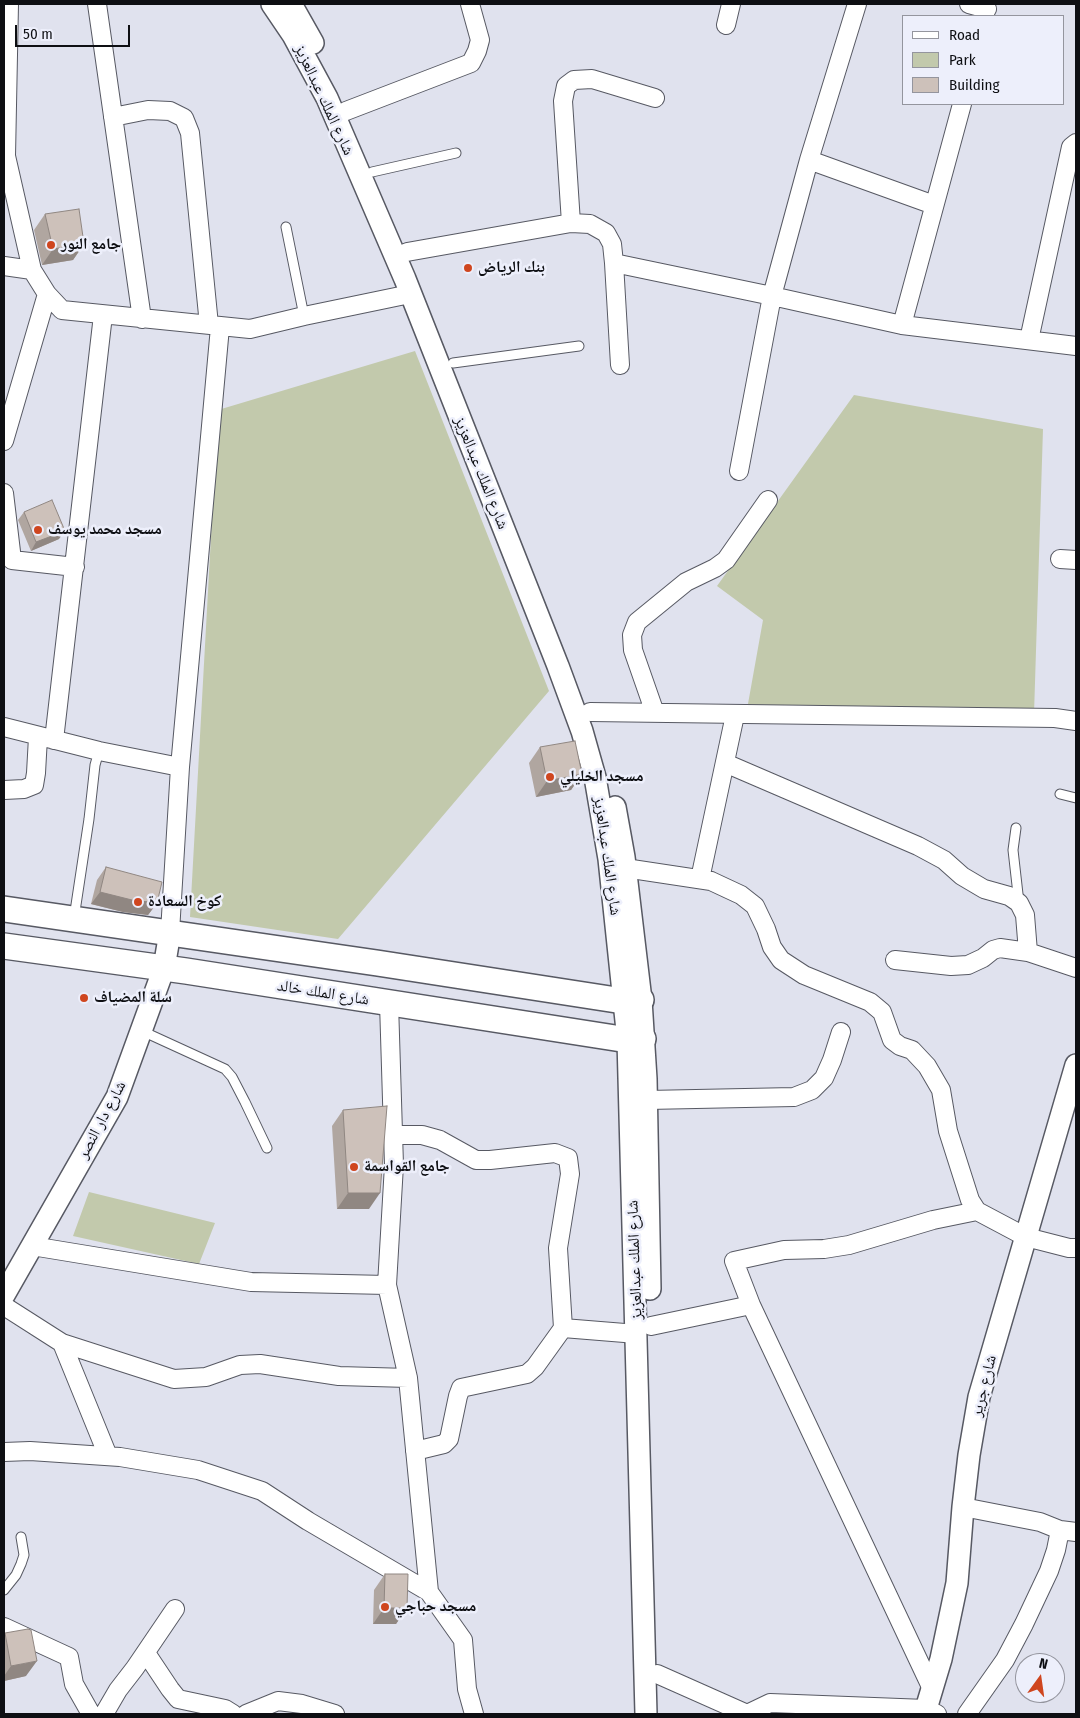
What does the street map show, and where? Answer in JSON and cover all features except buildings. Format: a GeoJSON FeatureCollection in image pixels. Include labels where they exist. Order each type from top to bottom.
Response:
{"type":"FeatureCollection","features":[{"type":"Feature","properties":{"kind":"main road"},"geometry":{"type":"LineString","coordinates":[[4,909],[632,1001]]}},
{"type":"Feature","properties":{"kind":"main road","name":"شارع الملك خالد"},"geometry":{"type":"LineString","coordinates":[[4,946],[164,968],[635,1040]]}},
{"type":"Feature","properties":{"kind":"street"},"geometry":{"type":"LineString","coordinates":[[9,4],[6,156],[32,270],[47,294],[62,310],[250,330],[304,316],[410,294]]}},
{"type":"Feature","properties":{"kind":"street"},"geometry":{"type":"LineString","coordinates":[[97,4],[142,319]]}},
{"type":"Feature","properties":{"kind":"street","name":"شارع الملك عبدالعزيز"},"geometry":{"type":"LineString","coordinates":[[288,4],[309,34],[346,111],[407,252],[453,363],[568,660],[596,726],[609,775],[625,868],[635,1040],[659,1714]]}},
{"type":"Feature","properties":{"kind":"street","name":"شارع الملك عبدالعزيز"},"geometry":{"type":"LineString","coordinates":[[288,4],[293,35],[327,98],[410,294],[582,731],[595,777],[632,1001]]}},
{"type":"Feature","properties":{"kind":"street"},"geometry":{"type":"LineString","coordinates":[[346,111],[471,63],[480,40],[470,4]]}},
{"type":"Feature","properties":{"kind":"street"},"geometry":{"type":"LineString","coordinates":[[726,25],[731,4]]}},
{"type":"Feature","properties":{"kind":"street"},"geometry":{"type":"LineString","coordinates":[[740,471],[772,296],[808,160],[856,4]]}},
{"type":"Feature","properties":{"kind":"street"},"geometry":{"type":"LineString","coordinates":[[970,4],[988,10]]}},
{"type":"Feature","properties":{"kind":"street"},"geometry":{"type":"LineString","coordinates":[[571,223],[563,101],[566,86],[574,80],[592,79],[655,98]]}},
{"type":"Feature","properties":{"kind":"street"},"geometry":{"type":"LineString","coordinates":[[902,325],[962,105]]}},
{"type":"Feature","properties":{"kind":"street"},"geometry":{"type":"LineString","coordinates":[[113,116],[148,110],[170,111],[184,118],[190,133],[215,326],[180,767],[170,932]]}},
{"type":"Feature","properties":{"kind":"street"},"geometry":{"type":"LineString","coordinates":[[1029,340],[1071,147],[1076,142]]}},
{"type":"Feature","properties":{"kind":"street"},"geometry":{"type":"LineString","coordinates":[[808,160],[934,205]]}},
{"type":"Feature","properties":{"kind":"street"},"geometry":{"type":"LineString","coordinates":[[407,252],[571,223],[590,224],[606,233],[612,244],[620,365]]}},
{"type":"Feature","properties":{"kind":"street"},"geometry":{"type":"LineString","coordinates":[[614,263],[902,325],[1076,346]]}},
{"type":"Feature","properties":{"kind":"street"},"geometry":{"type":"LineString","coordinates":[[4,266],[32,270]]}},
{"type":"Feature","properties":{"kind":"street"},"geometry":{"type":"LineString","coordinates":[[4,442],[47,294]]}},
{"type":"Feature","properties":{"kind":"street"},"geometry":{"type":"LineString","coordinates":[[4,790],[24,789],[34,785],[46,738],[75,567],[103,315]]}},
{"type":"Feature","properties":{"kind":"street"},"geometry":{"type":"LineString","coordinates":[[4,493],[12,560],[75,567]]}},
{"type":"Feature","properties":{"kind":"street"},"geometry":{"type":"LineString","coordinates":[[655,713],[633,650],[632,635],[637,622],[686,582],[715,568],[726,560],[768,500]]}},
{"type":"Feature","properties":{"kind":"street"},"geometry":{"type":"LineString","coordinates":[[590,712],[1055,718],[1076,721]]}},
{"type":"Feature","properties":{"kind":"street"},"geometry":{"type":"LineString","coordinates":[[700,879],[735,715]]}},
{"type":"Feature","properties":{"kind":"street"},"geometry":{"type":"LineString","coordinates":[[4,727],[180,767]]}},
{"type":"Feature","properties":{"kind":"street"},"geometry":{"type":"LineString","coordinates":[[725,763],[918,846],[944,860],[962,876],[984,889],[1009,896],[1019,903],[1025,915],[1028,952]]}},
{"type":"Feature","properties":{"kind":"street"},"geometry":{"type":"LineString","coordinates":[[625,868],[711,881],[741,895],[755,906],[772,947],[781,960],[804,975],[870,1002],[882,1012],[892,1040],[900,1046],[912,1050],[927,1066],[941,1090],[948,1130],[970,1200],[977,1211],[1026,1237],[1069,1248],[1076,1248]]}},
{"type":"Feature","properties":{"kind":"street","name":"شارع دار النصر"},"geometry":{"type":"LineString","coordinates":[[4,1295],[118,1097],[164,968],[170,932]]}},
{"type":"Feature","properties":{"kind":"street"},"geometry":{"type":"LineString","coordinates":[[895,960],[951,966],[968,965],[983,958],[993,950],[1000,948],[1028,952],[1076,968]]}},
{"type":"Feature","properties":{"kind":"street"},"geometry":{"type":"LineString","coordinates":[[389,1003],[394,1165],[387,1285],[408,1378],[429,1592]]}},
{"type":"Feature","properties":{"kind":"street"},"geometry":{"type":"LineString","coordinates":[[647,1100],[794,1097],[812,1090],[824,1078],[841,1032]]}},
{"type":"Feature","properties":{"kind":"street","name":"شارع الملك عبدالعزيز"},"geometry":{"type":"LineString","coordinates":[[635,1040],[647,1100],[644,1330],[646,1714]]}},
{"type":"Feature","properties":{"kind":"street","name":"شارع جرير"},"geometry":{"type":"LineString","coordinates":[[930,1713],[932,1688],[941,1659],[957,1583],[969,1455],[979,1397],[1076,1065]]}},
{"type":"Feature","properties":{"kind":"street"},"geometry":{"type":"LineString","coordinates":[[393,1135],[422,1135],[440,1140],[476,1160],[556,1153],[568,1158],[570,1174],[558,1248],[563,1328],[535,1367],[527,1374],[461,1388],[449,1439],[444,1444],[415,1451]]}},
{"type":"Feature","properties":{"kind":"street"},"geometry":{"type":"LineString","coordinates":[[932,1688],[751,1305],[734,1261],[784,1250],[824,1249],[849,1244],[933,1220],[977,1211]]}},
{"type":"Feature","properties":{"kind":"street"},"geometry":{"type":"LineString","coordinates":[[32,1246],[252,1282],[387,1285]]}},
{"type":"Feature","properties":{"kind":"street"},"geometry":{"type":"LineString","coordinates":[[563,1328],[644,1330],[751,1305]]}},
{"type":"Feature","properties":{"kind":"street"},"geometry":{"type":"LineString","coordinates":[[4,1306],[62,1343],[174,1380],[206,1377],[240,1365],[260,1364],[339,1376],[408,1378]]}},
{"type":"Feature","properties":{"kind":"street"},"geometry":{"type":"LineString","coordinates":[[62,1343],[108,1456]]}},
{"type":"Feature","properties":{"kind":"street"},"geometry":{"type":"LineString","coordinates":[[4,1452],[30,1451],[108,1456],[198,1470],[262,1491],[323,1530],[429,1592],[463,1640],[467,1689],[474,1714]]}},
{"type":"Feature","properties":{"kind":"street"},"geometry":{"type":"LineString","coordinates":[[963,1507],[1040,1522],[1068,1531],[1056,1550],[1049,1571],[1005,1660],[967,1714]]}},
{"type":"Feature","properties":{"kind":"street"},"geometry":{"type":"LineString","coordinates":[[104,1714],[118,1690],[146,1653],[175,1609]]}},
{"type":"Feature","properties":{"kind":"street"},"geometry":{"type":"LineString","coordinates":[[4,1627],[69,1657],[74,1684],[91,1714]]}},
{"type":"Feature","properties":{"kind":"street"},"geometry":{"type":"LineString","coordinates":[[146,1653],[178,1699],[225,1709],[234,1714]]}},
{"type":"Feature","properties":{"kind":"street"},"geometry":{"type":"LineString","coordinates":[[657,1674],[747,1714],[770,1703],[930,1713]]}},
{"type":"Feature","properties":{"kind":"street"},"geometry":{"type":"LineString","coordinates":[[246,1714],[278,1700],[302,1704],[335,1714]]}},
{"type":"Feature","properties":{"kind":"lane"},"geometry":{"type":"LineString","coordinates":[[372,172],[456,153]]}},
{"type":"Feature","properties":{"kind":"lane"},"geometry":{"type":"LineString","coordinates":[[286,227],[304,316]]}},
{"type":"Feature","properties":{"kind":"lane"},"geometry":{"type":"LineString","coordinates":[[453,363],[580,346]]}},
{"type":"Feature","properties":{"kind":"lane"},"geometry":{"type":"LineString","coordinates":[[74,918],[89,820],[95,765],[99,750]]}},
{"type":"Feature","properties":{"kind":"lane"},"geometry":{"type":"LineString","coordinates":[[1060,794],[1076,798]]}},
{"type":"Feature","properties":{"kind":"lane"},"geometry":{"type":"LineString","coordinates":[[1016,828],[1013,850],[1019,903]]}},
{"type":"Feature","properties":{"kind":"lane"},"geometry":{"type":"LineString","coordinates":[[142,1030],[225,1069],[241,1093],[267,1148]]}},
{"type":"Feature","properties":{"kind":"lane"},"geometry":{"type":"LineString","coordinates":[[4,1590],[16,1575],[24,1555],[21,1537]]}},
{"type":"Feature","properties":{"kind":"green space"},"geometry":{"type":"Polygon","coordinates":[[[415,351],[549,691],[338,939],[190,917],[218,410],[415,351]]]}},
{"type":"Feature","properties":{"kind":"green space"},"geometry":{"type":"Polygon","coordinates":[[[854,395],[1043,429],[1034,714],[746,715],[763,620],[717,586],[854,395]]]}},
{"type":"Feature","properties":{"kind":"green space"},"geometry":{"type":"Polygon","coordinates":[[[89,1192],[215,1223],[199,1264],[73,1236],[89,1192]]]}},
{"type":"Feature","properties":{"kind":"place","name":"جامع النور"},"geometry":{"type":"Point","coordinates":[51,245]}},
{"type":"Feature","properties":{"kind":"place","name":"بنك الرياض"},"geometry":{"type":"Point","coordinates":[468,268]}},
{"type":"Feature","properties":{"kind":"place","name":"مسجد محمد يوسف"},"geometry":{"type":"Point","coordinates":[38,530]}},
{"type":"Feature","properties":{"kind":"place","name":"مسجد الخليلي"},"geometry":{"type":"Point","coordinates":[550,777]}},
{"type":"Feature","properties":{"kind":"place","name":"كوخ السعادة"},"geometry":{"type":"Point","coordinates":[138,902]}},
{"type":"Feature","properties":{"kind":"place","name":"سلة المضياف"},"geometry":{"type":"Point","coordinates":[84,998]}},
{"type":"Feature","properties":{"kind":"place","name":"جامع القواسمة"},"geometry":{"type":"Point","coordinates":[354,1167]}},
{"type":"Feature","properties":{"kind":"place","name":"مسجد حباجي"},"geometry":{"type":"Point","coordinates":[385,1607]}}]}
